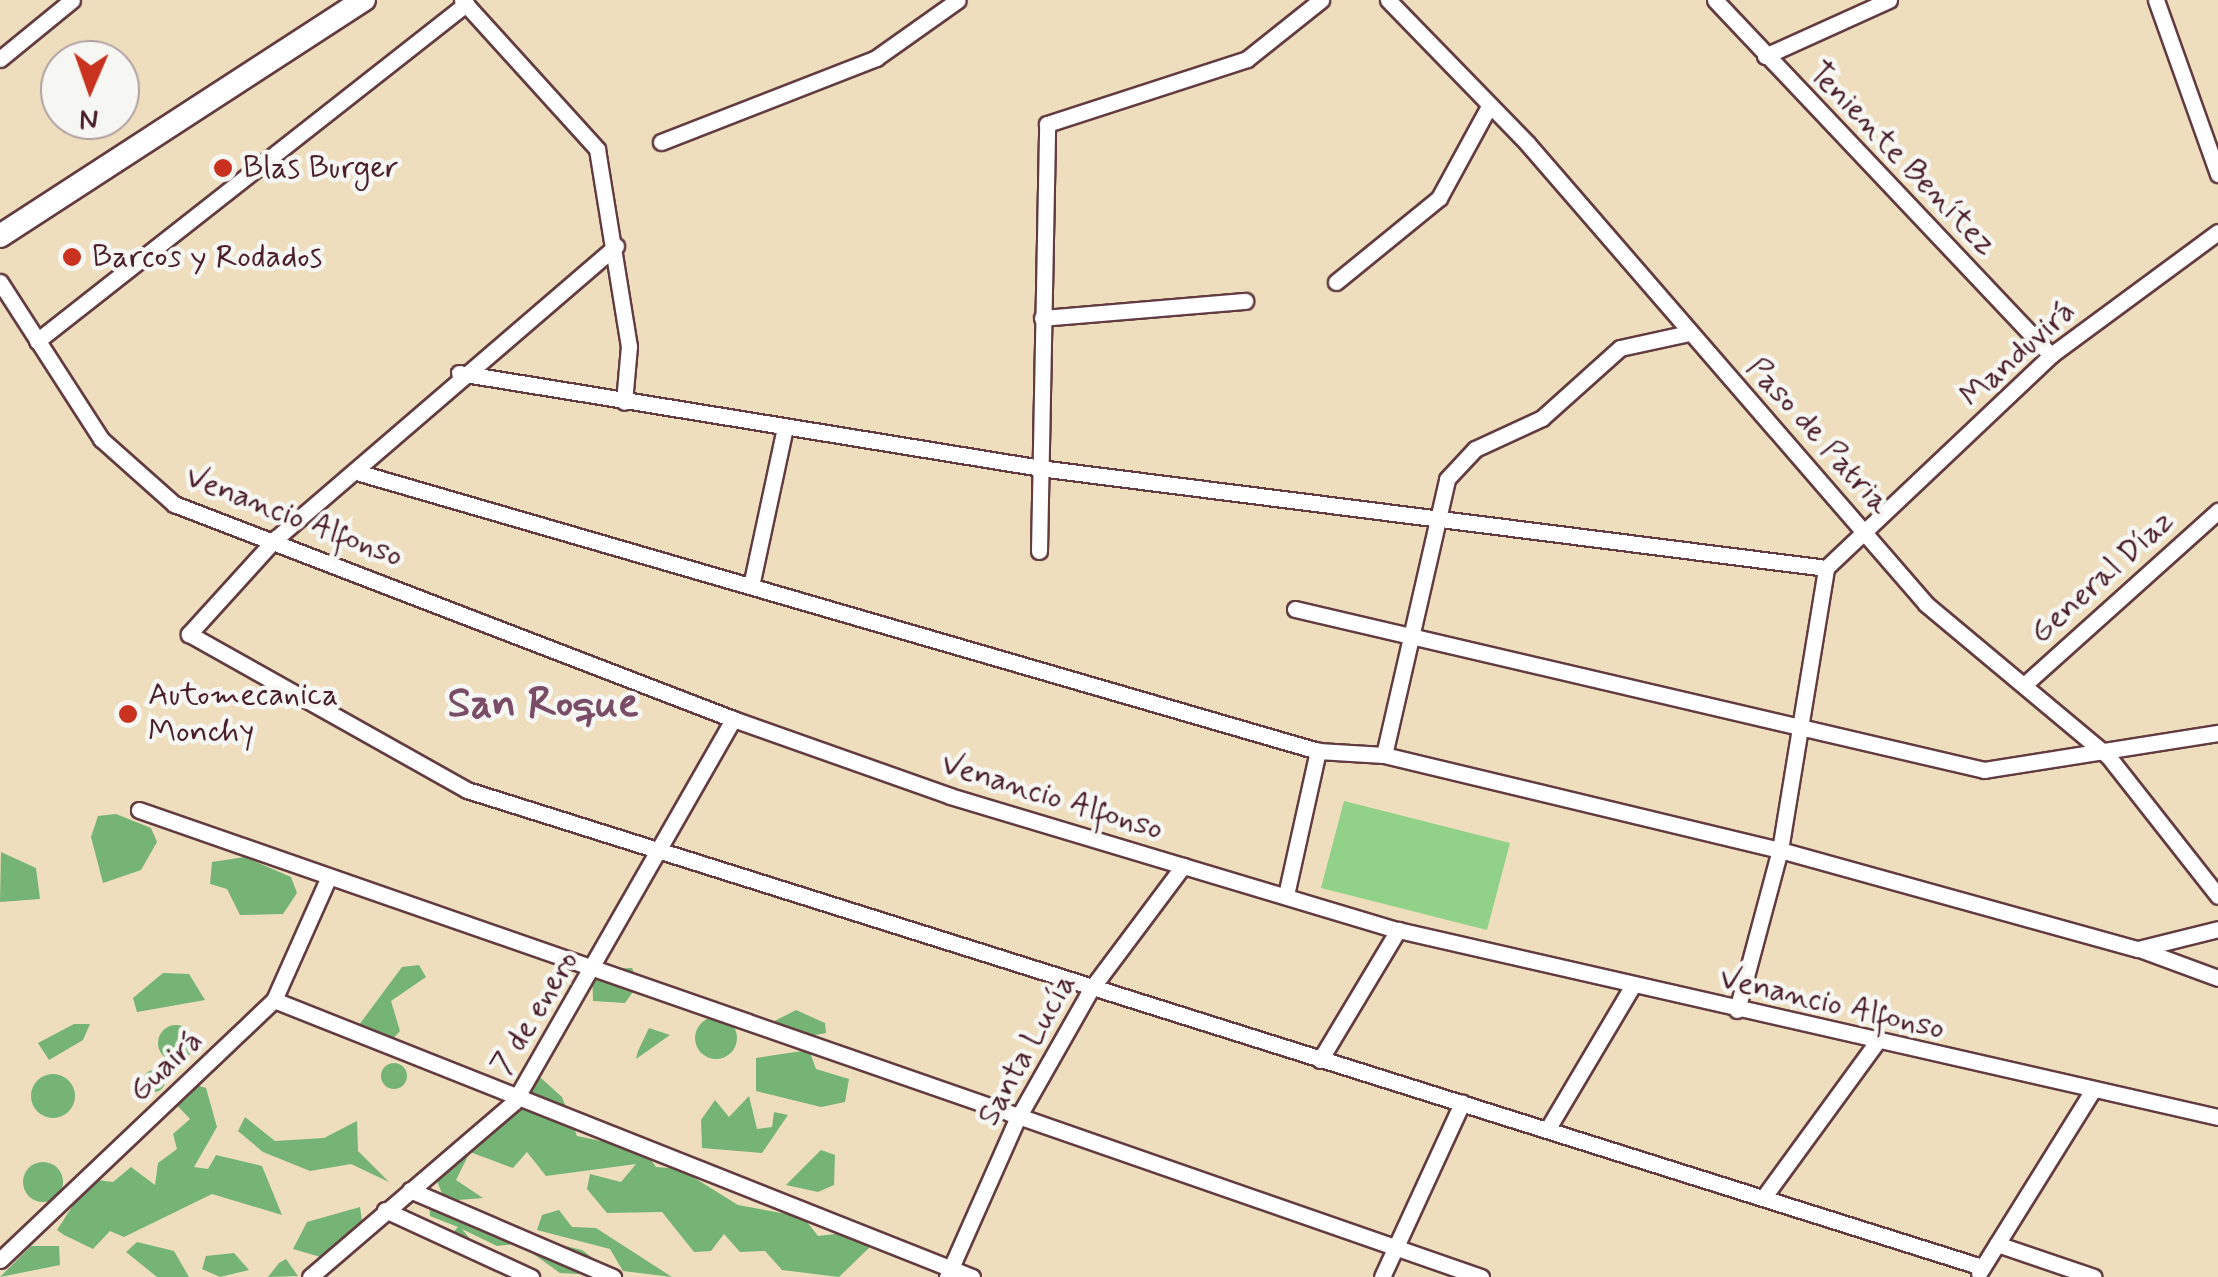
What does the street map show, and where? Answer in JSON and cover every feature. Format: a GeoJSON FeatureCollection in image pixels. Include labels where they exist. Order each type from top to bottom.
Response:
{"type":"FeatureCollection","features":[{"type":"Feature","properties":{"kind":"main road"},"geometry":{"type":"LineString","coordinates":[[0,236],[364,0]]}},
{"type":"Feature","properties":{"kind":"street"},"geometry":{"type":"LineString","coordinates":[[0,60],[72,0]]}},
{"type":"Feature","properties":{"kind":"street"},"geometry":{"type":"LineString","coordinates":[[661,142],[876,58],[958,0]]}},
{"type":"Feature","properties":{"kind":"street"},"geometry":{"type":"LineString","coordinates":[[1039,551],[1046,470],[1042,318],[1053,116],[1247,59],[1321,0]]}},
{"type":"Feature","properties":{"kind":"street","name":"Paso de Patria"},"geometry":{"type":"LineString","coordinates":[[1388,0],[1868,533],[1926,604],[2108,756],[2218,896]]}},
{"type":"Feature","properties":{"kind":"street","name":"Teniente Benítez"},"geometry":{"type":"LineString","coordinates":[[1715,0],[2051,355]]}},
{"type":"Feature","properties":{"kind":"street"},"geometry":{"type":"LineString","coordinates":[[1765,56],[1889,0]]}},
{"type":"Feature","properties":{"kind":"street"},"geometry":{"type":"LineString","coordinates":[[2156,0],[2218,174]]}},
{"type":"Feature","properties":{"kind":"street"},"geometry":{"type":"LineString","coordinates":[[37,340],[464,2],[598,149],[616,246],[628,346],[624,402]]}},
{"type":"Feature","properties":{"kind":"street"},"geometry":{"type":"LineString","coordinates":[[1336,282],[1439,198],[1488,108]]}},
{"type":"Feature","properties":{"kind":"street","name":"Manduvirá"},"geometry":{"type":"LineString","coordinates":[[1826,568],[1868,533],[2051,355],[2218,232]]}},
{"type":"Feature","properties":{"kind":"street"},"geometry":{"type":"LineString","coordinates":[[616,246],[459,373],[360,473],[276,538],[189,634],[468,790],[650,852],[1762,1198],[1980,1272],[2091,1093]]}},
{"type":"Feature","properties":{"kind":"street","name":"Venancio Alfonso"},"geometry":{"type":"LineString","coordinates":[[0,282],[102,439],[174,504],[276,538],[733,719],[1183,866],[1398,930],[2091,1093],[2218,1117]]}},
{"type":"Feature","properties":{"kind":"street"},"geometry":{"type":"LineString","coordinates":[[1042,318],[1245,301]]}},
{"type":"Feature","properties":{"kind":"street"},"geometry":{"type":"LineString","coordinates":[[1384,755],[1434,514],[1447,479],[1475,449],[1542,418],[1620,348],[1689,333]]}},
{"type":"Feature","properties":{"kind":"street"},"geometry":{"type":"LineString","coordinates":[[459,373],[1046,470],[1434,514],[1826,568],[1804,730],[1780,850],[1737,1010]]}},
{"type":"Feature","properties":{"kind":"street"},"geometry":{"type":"LineString","coordinates":[[750,586],[785,427]]}},
{"type":"Feature","properties":{"kind":"street"},"geometry":{"type":"LineString","coordinates":[[360,473],[1318,752],[1384,755],[1780,850],[2138,948],[2218,978]]}},
{"type":"Feature","properties":{"kind":"street","name":"General Díaz"},"geometry":{"type":"LineString","coordinates":[[2024,686],[2218,511]]}},
{"type":"Feature","properties":{"kind":"street"},"geometry":{"type":"LineString","coordinates":[[1295,609],[1984,770],[2108,756],[2218,733]]}},
{"type":"Feature","properties":{"kind":"street","name":"7 de enero"},"geometry":{"type":"LineString","coordinates":[[310,1277],[514,1102],[593,974],[650,852],[733,719]]}},
{"type":"Feature","properties":{"kind":"street"},"geometry":{"type":"LineString","coordinates":[[1286,895],[1318,752]]}},
{"type":"Feature","properties":{"kind":"street"},"geometry":{"type":"LineString","coordinates":[[138,810],[327,881],[1016,1122],[1481,1277]]}},
{"type":"Feature","properties":{"kind":"street","name":"Santa Lucía"},"geometry":{"type":"LineString","coordinates":[[948,1274],[1016,1122],[1091,989],[1183,866]]}},
{"type":"Feature","properties":{"kind":"street","name":"Guairá"},"geometry":{"type":"LineString","coordinates":[[0,1260],[274,1000],[327,881]]}},
{"type":"Feature","properties":{"kind":"street"},"geometry":{"type":"LineString","coordinates":[[2138,948],[2218,929]]}},
{"type":"Feature","properties":{"kind":"street"},"geometry":{"type":"LineString","coordinates":[[1320,1060],[1398,930]]}},
{"type":"Feature","properties":{"kind":"street"},"geometry":{"type":"LineString","coordinates":[[1547,1130],[1633,986]]}},
{"type":"Feature","properties":{"kind":"street"},"geometry":{"type":"LineString","coordinates":[[274,1000],[514,1102],[948,1274],[972,1277]]}},
{"type":"Feature","properties":{"kind":"street"},"geometry":{"type":"LineString","coordinates":[[1762,1198],[1876,1042]]}},
{"type":"Feature","properties":{"kind":"street"},"geometry":{"type":"LineString","coordinates":[[1382,1277],[1393,1246],[1462,1104]]}},
{"type":"Feature","properties":{"kind":"street"},"geometry":{"type":"LineString","coordinates":[[410,1190],[613,1277]]}},
{"type":"Feature","properties":{"kind":"street"},"geometry":{"type":"LineString","coordinates":[[384,1210],[531,1277]]}},
{"type":"Feature","properties":{"kind":"street"},"geometry":{"type":"LineString","coordinates":[[1996,1244],[2094,1277]]}},
{"type":"Feature","properties":{"kind":"green space"},"geometry":{"type":"Polygon","coordinates":[[[1344,801],[1510,843],[1487,930],[1321,888],[1344,801]]]}},
{"type":"Feature","properties":{"kind":"green space"},"geometry":{"type":"Polygon","coordinates":[[[116,814],[151,828],[157,842],[141,870],[103,883],[91,837],[98,816],[116,814]]]}},
{"type":"Feature","properties":{"kind":"green space"},"geometry":{"type":"Polygon","coordinates":[[[1,852],[36,868],[40,899],[0,902],[1,852]]]}},
{"type":"Feature","properties":{"kind":"green space"},"geometry":{"type":"Polygon","coordinates":[[[245,857],[291,877],[297,893],[283,914],[240,915],[227,889],[210,884],[212,862],[245,857]]]}},
{"type":"Feature","properties":{"kind":"green space"},"geometry":{"type":"Polygon","coordinates":[[[419,965],[426,977],[391,1001],[400,1031],[390,1042],[359,1025],[402,967],[419,965]]]}},
{"type":"Feature","properties":{"kind":"green space"},"geometry":{"type":"Polygon","coordinates":[[[632,968],[639,983],[625,1003],[593,1001],[592,969],[632,968]]]}},
{"type":"Feature","properties":{"kind":"green space"},"geometry":{"type":"Polygon","coordinates":[[[163,973],[189,974],[205,1000],[137,1012],[133,998],[163,973]]]}},
{"type":"Feature","properties":{"kind":"green space"},"geometry":{"type":"Polygon","coordinates":[[[796,1010],[825,1023],[826,1033],[799,1038],[763,1027],[796,1010]]]}},
{"type":"Feature","properties":{"kind":"green space"},"geometry":{"type":"Polygon","coordinates":[[[716,1017],[731,1023],[737,1038],[731,1053],[716,1059],[701,1053],[695,1038],[701,1023],[716,1017]]]}},
{"type":"Feature","properties":{"kind":"green space"},"geometry":{"type":"Polygon","coordinates":[[[74,1024],[90,1024],[83,1040],[49,1060],[38,1043],[74,1024]]]}},
{"type":"Feature","properties":{"kind":"green space"},"geometry":{"type":"Polygon","coordinates":[[[176,1025],[189,1030],[194,1043],[189,1056],[176,1061],[163,1056],[158,1043],[163,1030],[176,1025]]]}},
{"type":"Feature","properties":{"kind":"green space"},"geometry":{"type":"Polygon","coordinates":[[[649,1028],[670,1035],[636,1059],[638,1051],[649,1028]]]}},
{"type":"Feature","properties":{"kind":"green space"},"geometry":{"type":"Polygon","coordinates":[[[809,1050],[816,1069],[849,1079],[845,1102],[821,1107],[756,1091],[756,1058],[809,1050]]]}},
{"type":"Feature","properties":{"kind":"green space"},"geometry":{"type":"Polygon","coordinates":[[[394,1063],[403,1067],[407,1076],[403,1085],[394,1089],[385,1085],[381,1076],[385,1067],[394,1063]]]}},
{"type":"Feature","properties":{"kind":"green space"},"geometry":{"type":"Polygon","coordinates":[[[154,1070],[162,1073],[162,1089],[154,1092],[146,1089],[143,1081],[146,1073],[154,1070]]]}},
{"type":"Feature","properties":{"kind":"green space"},"geometry":{"type":"Polygon","coordinates":[[[532,1070],[562,1097],[577,1136],[644,1150],[656,1167],[680,1169],[738,1205],[803,1217],[818,1236],[861,1231],[872,1245],[839,1277],[782,1270],[765,1251],[740,1252],[724,1234],[711,1251],[694,1252],[662,1212],[607,1213],[587,1189],[590,1174],[621,1182],[636,1164],[546,1176],[527,1152],[513,1168],[470,1152],[456,1180],[483,1198],[445,1201],[431,1166],[518,1109],[532,1070]]]}},
{"type":"Feature","properties":{"kind":"green space"},"geometry":{"type":"Polygon","coordinates":[[[53,1074],[69,1080],[75,1096],[69,1112],[53,1118],[37,1112],[31,1096],[37,1080],[53,1074]]]}},
{"type":"Feature","properties":{"kind":"green space"},"geometry":{"type":"Polygon","coordinates":[[[184,1081],[206,1088],[217,1127],[194,1167],[208,1169],[216,1155],[262,1166],[282,1215],[212,1194],[124,1237],[110,1231],[93,1249],[57,1230],[90,1179],[113,1182],[131,1167],[155,1185],[158,1163],[177,1149],[173,1134],[190,1119],[173,1101],[184,1081]]]}},
{"type":"Feature","properties":{"kind":"green space"},"geometry":{"type":"Polygon","coordinates":[[[749,1096],[757,1129],[772,1127],[774,1112],[788,1115],[762,1153],[702,1148],[701,1120],[715,1100],[729,1117],[749,1096]]]}},
{"type":"Feature","properties":{"kind":"green space"},"geometry":{"type":"Polygon","coordinates":[[[245,1117],[275,1141],[324,1138],[357,1121],[358,1151],[389,1182],[351,1164],[310,1171],[263,1152],[238,1131],[245,1117]]]}},
{"type":"Feature","properties":{"kind":"green space"},"geometry":{"type":"Polygon","coordinates":[[[821,1150],[835,1155],[834,1185],[818,1192],[786,1185],[821,1150]]]}},
{"type":"Feature","properties":{"kind":"green space"},"geometry":{"type":"Polygon","coordinates":[[[43,1162],[57,1168],[63,1182],[57,1196],[43,1202],[29,1196],[23,1182],[29,1168],[43,1162]]]}},
{"type":"Feature","properties":{"kind":"green space"},"geometry":{"type":"Polygon","coordinates":[[[429,1201],[521,1243],[497,1246],[462,1229],[479,1250],[464,1255],[442,1244],[458,1227],[430,1216],[429,1201]]]}},
{"type":"Feature","properties":{"kind":"green space"},"geometry":{"type":"Polygon","coordinates":[[[360,1207],[363,1228],[324,1258],[293,1249],[307,1222],[360,1207]]]}},
{"type":"Feature","properties":{"kind":"green space"},"geometry":{"type":"Polygon","coordinates":[[[559,1210],[572,1227],[596,1228],[672,1277],[623,1271],[610,1249],[537,1230],[542,1215],[559,1210]]]}},
{"type":"Feature","properties":{"kind":"green space"},"geometry":{"type":"Polygon","coordinates":[[[536,1239],[582,1250],[617,1276],[560,1273],[532,1253],[536,1239]]]}},
{"type":"Feature","properties":{"kind":"green space"},"geometry":{"type":"Polygon","coordinates":[[[137,1242],[174,1251],[189,1277],[157,1277],[126,1252],[137,1242]]]}},
{"type":"Feature","properties":{"kind":"green space"},"geometry":{"type":"Polygon","coordinates":[[[31,1246],[59,1246],[60,1265],[0,1277],[31,1246]]]}},
{"type":"Feature","properties":{"kind":"green space"},"geometry":{"type":"Polygon","coordinates":[[[234,1253],[249,1270],[220,1277],[202,1269],[206,1256],[234,1253]]]}},
{"type":"Feature","properties":{"kind":"green space"},"geometry":{"type":"Polygon","coordinates":[[[286,1259],[298,1276],[268,1277],[279,1263],[286,1259]]]}},
{"type":"Feature","properties":{"kind":"place","name":"Blas Burger"},"geometry":{"type":"Point","coordinates":[223,168]}},
{"type":"Feature","properties":{"kind":"place","name":"Barcos y Rodados"},"geometry":{"type":"Point","coordinates":[72,257]}},
{"type":"Feature","properties":{"kind":"place","name":"Automecanica Monchy"},"geometry":{"type":"Point","coordinates":[128,714]}},
{"type":"Feature","properties":{"kind":"district","name":"San Roque"},"geometry":{"type":"Point","coordinates":[543,705]}}]}
